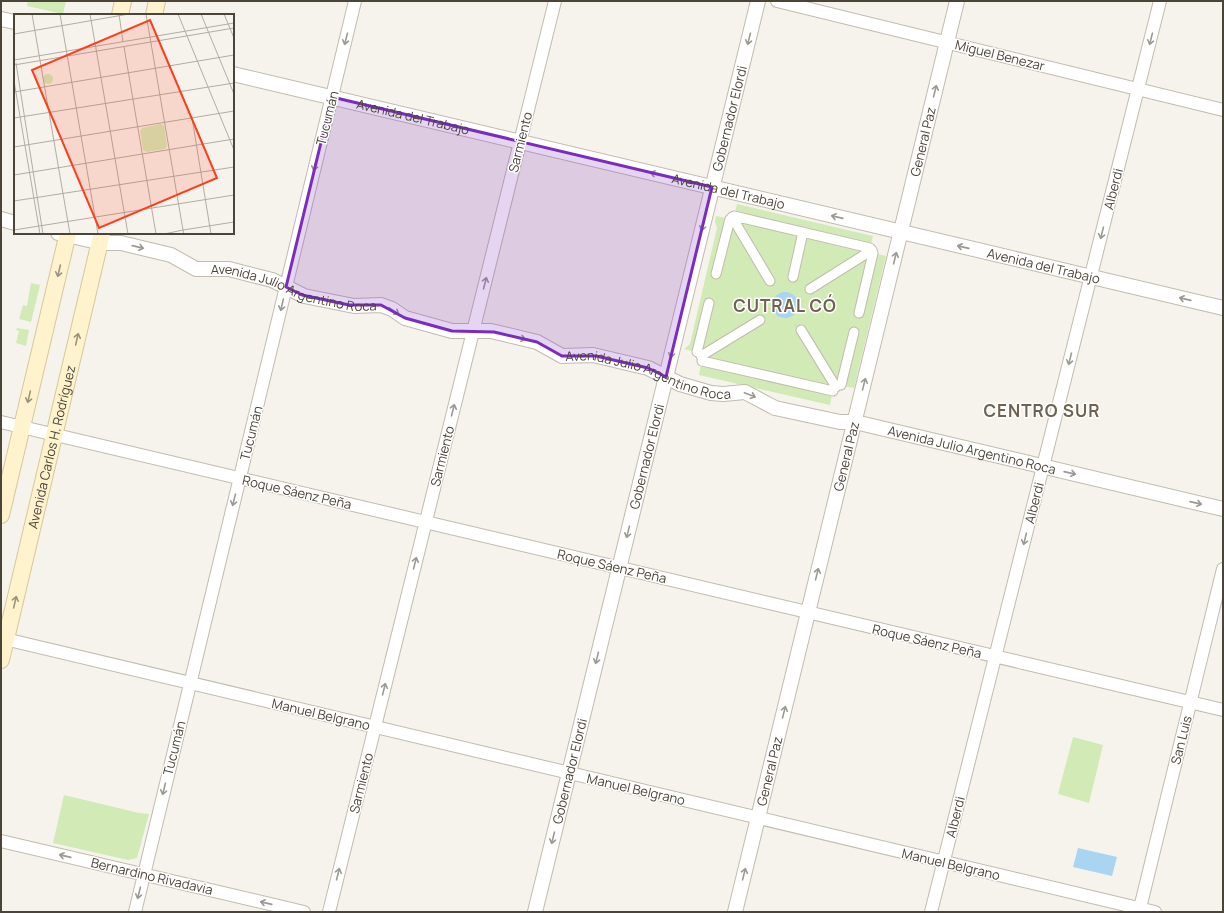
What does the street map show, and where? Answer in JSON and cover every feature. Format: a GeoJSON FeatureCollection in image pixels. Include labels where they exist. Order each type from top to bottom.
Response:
{"type":"FeatureCollection","features":[{"type":"Feature","properties":{"kind":"main road"},"geometry":{"type":"LineString","coordinates":[[120,14],[123,1]]}},
{"type":"Feature","properties":{"kind":"main road"},"geometry":{"type":"LineString","coordinates":[[154,14],[157,1]]}},
{"type":"Feature","properties":{"kind":"main road"},"geometry":{"type":"LineString","coordinates":[[1,515],[22,427],[64,234]]}},
{"type":"Feature","properties":{"kind":"main road","name":"Avenida Carlos H. Rodríguez"},"geometry":{"type":"LineString","coordinates":[[1,660],[3,639],[101,238]]}},
{"type":"Feature","properties":{"kind":"street","name":"Tucumán"},"geometry":{"type":"LineString","coordinates":[[135,912],[355,1]]}},
{"type":"Feature","properties":{"kind":"street","name":"Sarmiento"},"geometry":{"type":"LineString","coordinates":[[329,912],[555,1]]}},
{"type":"Feature","properties":{"kind":"street","name":"Gobernador Elordi"},"geometry":{"type":"LineString","coordinates":[[535,912],[758,1]]}},
{"type":"Feature","properties":{"kind":"street","name":"Miguel Benezar"},"geometry":{"type":"LineString","coordinates":[[776,1],[1223,110]]}},
{"type":"Feature","properties":{"kind":"street","name":"General Paz"},"geometry":{"type":"LineString","coordinates":[[735,912],[957,1]]}},
{"type":"Feature","properties":{"kind":"street","name":"Alberdi"},"geometry":{"type":"LineString","coordinates":[[931,912],[1160,1]]}},
{"type":"Feature","properties":{"kind":"street"},"geometry":{"type":"LineString","coordinates":[[1,19],[14,22]]}},
{"type":"Feature","properties":{"kind":"street","name":"Avenida del Trabajo"},"geometry":{"type":"LineString","coordinates":[[234,74],[1223,308]]}},
{"type":"Feature","properties":{"kind":"street"},"geometry":{"type":"LineString","coordinates":[[732,217],[803,232],[872,250]]}},
{"type":"Feature","properties":{"kind":"street"},"geometry":{"type":"LineString","coordinates":[[716,274],[732,217]]}},
{"type":"Feature","properties":{"kind":"street"},"geometry":{"type":"LineString","coordinates":[[732,217],[770,281]]}},
{"type":"Feature","properties":{"kind":"street"},"geometry":{"type":"LineString","coordinates":[[1,220],[14,223]]}},
{"type":"Feature","properties":{"kind":"street"},"geometry":{"type":"LineString","coordinates":[[792,277],[803,232]]}},
{"type":"Feature","properties":{"kind":"street","name":"Avenida Julio Argentino Roca"},"geometry":{"type":"LineString","coordinates":[[64,234],[101,238],[174,256],[188,266],[199,270],[229,268],[270,279],[302,295],[349,305],[381,305],[411,320],[452,331],[489,331],[544,345],[562,356],[596,356],[648,368],[680,384],[711,393],[723,394],[745,392],[775,408],[840,422],[855,422],[1223,509]]}},
{"type":"Feature","properties":{"kind":"street"},"geometry":{"type":"LineString","coordinates":[[810,289],[872,250]]}},
{"type":"Feature","properties":{"kind":"street"},"geometry":{"type":"LineString","coordinates":[[859,313],[872,250]]}},
{"type":"Feature","properties":{"kind":"street"},"geometry":{"type":"LineString","coordinates":[[700,356],[709,303]]}},
{"type":"Feature","properties":{"kind":"street"},"geometry":{"type":"LineString","coordinates":[[700,356],[760,320]]}},
{"type":"Feature","properties":{"kind":"street"},"geometry":{"type":"LineString","coordinates":[[801,330],[837,388]]}},
{"type":"Feature","properties":{"kind":"street"},"geometry":{"type":"LineString","coordinates":[[837,388],[854,332]]}},
{"type":"Feature","properties":{"kind":"street"},"geometry":{"type":"LineString","coordinates":[[700,356],[837,388]]}},
{"type":"Feature","properties":{"kind":"street","name":"Roque Sáenz Peña"},"geometry":{"type":"LineString","coordinates":[[1,422],[1223,710]]}},
{"type":"Feature","properties":{"kind":"street","name":"San Luis"},"geometry":{"type":"LineString","coordinates":[[1139,910],[1223,569]]}},
{"type":"Feature","properties":{"kind":"street","name":"Manuel Belgrano"},"geometry":{"type":"LineString","coordinates":[[3,639],[943,862],[1139,910],[1155,912]]}},
{"type":"Feature","properties":{"kind":"street","name":"Bernardino Rivadavia"},"geometry":{"type":"LineString","coordinates":[[1,841],[304,912]]}},
{"type":"Feature","properties":{"kind":"highlighted area"},"geometry":{"type":"Polygon","coordinates":[[[332,97],[712,187],[666,377],[648,368],[596,356],[562,356],[537,342],[494,332],[452,331],[405,318],[381,305],[349,305],[302,295],[286,287],[332,97]]]}},
{"type":"Feature","properties":{"kind":"green space"},"geometry":{"type":"Polygon","coordinates":[[[28,1],[66,1],[63,14],[27,6],[28,1]]]}},
{"type":"Feature","properties":{"kind":"green space"},"geometry":{"type":"Polygon","coordinates":[[[737,204],[873,236],[870,248],[873,253],[886,256],[854,388],[839,385],[833,389],[830,405],[699,375],[702,359],[699,353],[684,349],[690,344],[717,228],[715,222],[716,216],[730,219],[734,216],[737,204]]]}},
{"type":"Feature","properties":{"kind":"green space"},"geometry":{"type":"Polygon","coordinates":[[[31,283],[40,285],[31,322],[19,319],[23,305],[27,306],[31,283]]]}},
{"type":"Feature","properties":{"kind":"green space"},"geometry":{"type":"Polygon","coordinates":[[[17,328],[29,330],[26,346],[16,343],[19,331],[16,330],[17,328]]]}},
{"type":"Feature","properties":{"kind":"green space"},"geometry":{"type":"Polygon","coordinates":[[[1073,737],[1103,745],[1089,803],[1058,794],[1073,737]]]}},
{"type":"Feature","properties":{"kind":"green space"},"geometry":{"type":"Polygon","coordinates":[[[64,795],[139,813],[149,814],[137,858],[128,860],[53,843],[64,795]]]}},
{"type":"Feature","properties":{"kind":"water"},"geometry":{"type":"Polygon","coordinates":[[[785,292],[794,296],[798,305],[794,314],[785,318],[776,314],[772,305],[776,296],[785,292]]]}},
{"type":"Feature","properties":{"kind":"water"},"geometry":{"type":"Polygon","coordinates":[[[1078,848],[1117,857],[1112,876],[1073,867],[1078,848]]]}},
{"type":"Feature","properties":{"kind":"district","name":"CUTRAL CÓ"},"geometry":{"type":"Point","coordinates":[785,305]}},
{"type":"Feature","properties":{"kind":"district","name":"CENTRO SUR"},"geometry":{"type":"Point","coordinates":[1042,410]}}]}
